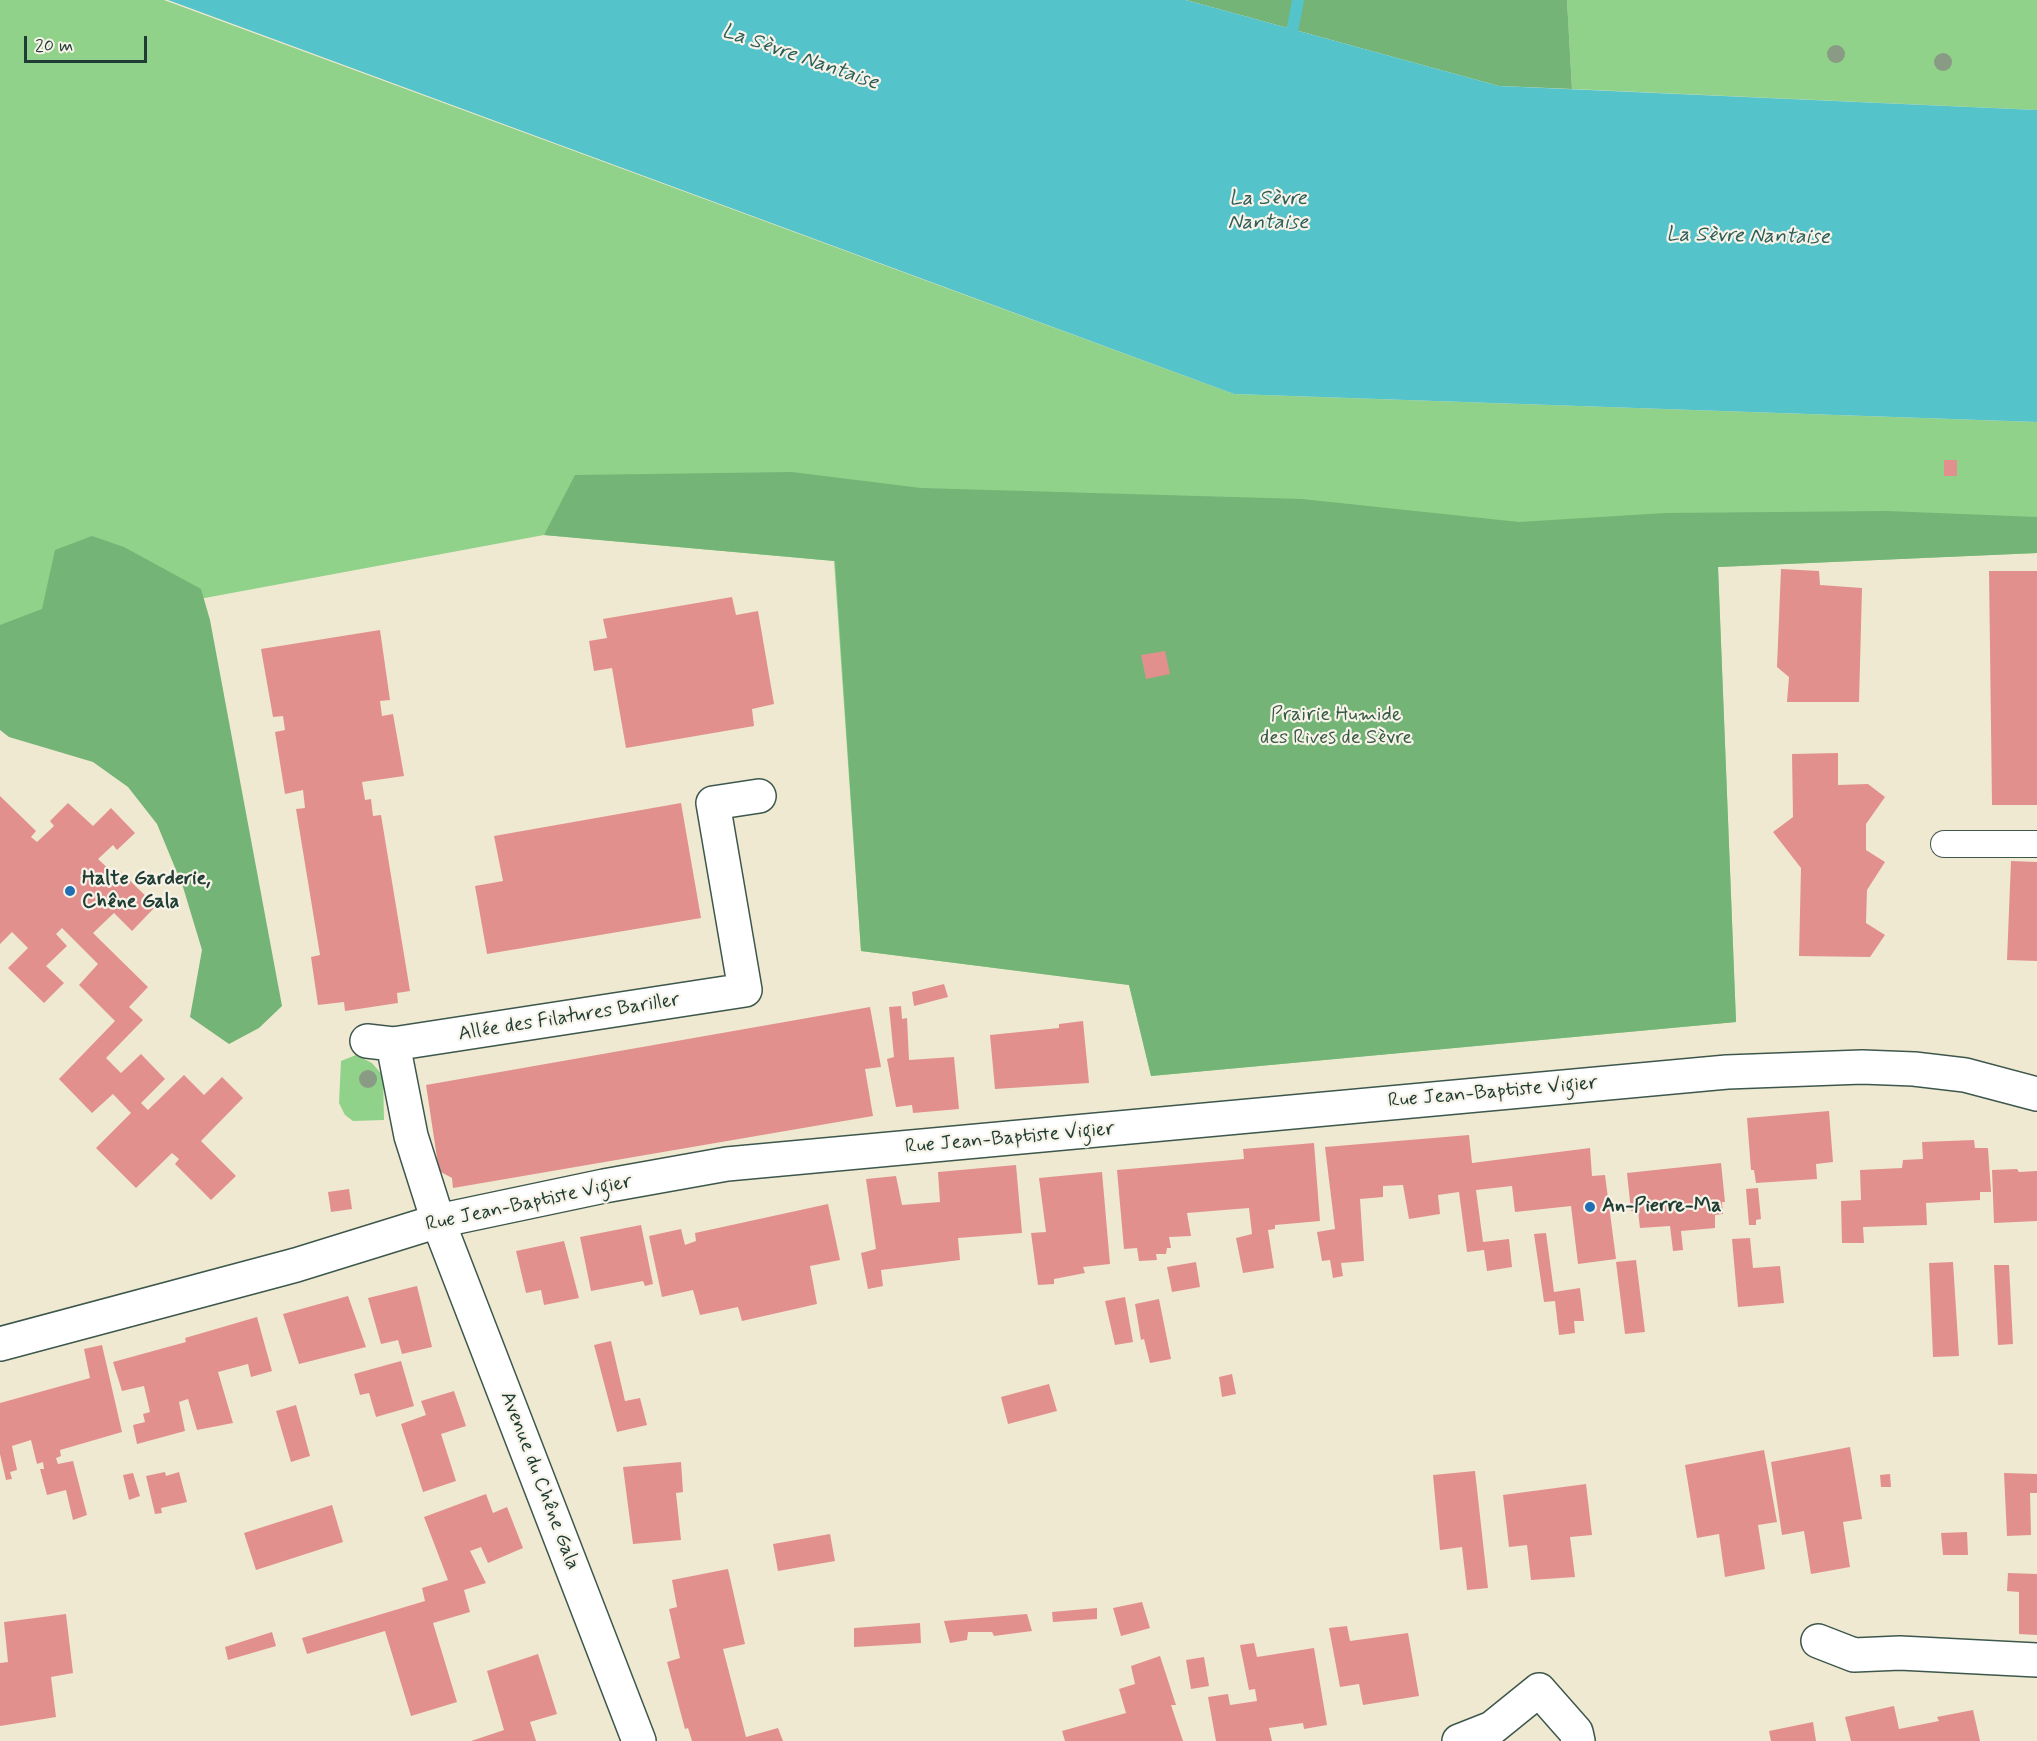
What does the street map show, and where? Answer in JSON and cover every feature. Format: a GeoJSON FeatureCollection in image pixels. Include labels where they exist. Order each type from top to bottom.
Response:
{"type":"FeatureCollection","features":[{"type":"Feature","properties":{"kind":"street","name":"Allée des Filatures Bariller"},"geometry":{"type":"LineString","coordinates":[[438,1221],[380,1043],[745,990],[713,803],[759,796]]}},
{"type":"Feature","properties":{"kind":"street","name":"Rue Jean-Baptiste Vigier"},"geometry":{"type":"LineString","coordinates":[[0,1344],[296,1265],[438,1221],[604,1186],[727,1164],[1727,1072],[1862,1067],[1914,1070],[1965,1075],[2037,1094]]}},
{"type":"Feature","properties":{"kind":"street","name":"Avenue du Chêne Gala"},"geometry":{"type":"LineString","coordinates":[[438,1221],[639,1741]]}},
{"type":"Feature","properties":{"kind":"street"},"geometry":{"type":"LineString","coordinates":[[1818,1641],[1854,1655],[1900,1653],[2037,1660]]}},
{"type":"Feature","properties":{"kind":"street"},"geometry":{"type":"LineString","coordinates":[[1459,1741],[1492,1728],[1539,1690],[1576,1732],[1578,1741]]}},
{"type":"Feature","properties":{"kind":"lane"},"geometry":{"type":"LineString","coordinates":[[1944,844],[2037,844]]}},
{"type":"Feature","properties":{"kind":"green space","name":"Prairie Humide des Rives de Sèvre"},"geometry":{"type":"Polygon","coordinates":[[[0,0],[164,0],[1234,394],[2037,422],[2037,553],[1718,567],[1736,1022],[1151,1076],[1129,985],[861,951],[834,561],[544,535],[0,636],[0,0]]]}},
{"type":"Feature","properties":{"kind":"green space"},"geometry":{"type":"Polygon","coordinates":[[[1186,0],[1567,0],[1572,89],[1499,86],[1186,0]]]}},
{"type":"Feature","properties":{"kind":"green space"},"geometry":{"type":"Polygon","coordinates":[[[1567,0],[2037,0],[2037,110],[1572,89],[1567,0]]]}},
{"type":"Feature","properties":{"kind":"green space"},"geometry":{"type":"Polygon","coordinates":[[[792,472],[921,488],[1302,499],[1519,522],[1665,513],[1887,511],[2037,517],[2037,553],[1718,567],[1736,1022],[1151,1076],[1129,985],[861,951],[835,561],[544,535],[575,475],[792,472]]]}},
{"type":"Feature","properties":{"kind":"green space"},"geometry":{"type":"Polygon","coordinates":[[[92,536],[124,547],[201,589],[210,620],[282,1006],[259,1028],[229,1044],[190,1017],[202,950],[183,887],[157,824],[128,787],[93,762],[9,737],[0,730],[0,625],[42,609],[55,550],[92,536]]]}},
{"type":"Feature","properties":{"kind":"green space"},"geometry":{"type":"Polygon","coordinates":[[[356,1055],[372,1063],[383,1076],[384,1120],[353,1121],[345,1115],[339,1103],[341,1061],[356,1055]]]}},
{"type":"Feature","properties":{"kind":"water","name":"La Sèvre Nantaise"},"geometry":{"type":"Polygon","coordinates":[[[168,0],[1186,0],[1499,86],[2037,110],[2037,422],[1234,394],[168,0]]]}},
{"type":"Feature","properties":{"kind":"building"},"geometry":{"type":"Polygon","coordinates":[[[1944,460],[1957,460],[1957,476],[1944,476],[1944,460]]]}},
{"type":"Feature","properties":{"kind":"building"},"geometry":{"type":"Polygon","coordinates":[[[1781,569],[1819,571],[1820,585],[1862,588],[1859,702],[1787,702],[1789,677],[1777,667],[1781,569]]]}},
{"type":"Feature","properties":{"kind":"building"},"geometry":{"type":"Polygon","coordinates":[[[1989,571],[2037,571],[2037,805],[1992,805],[1989,571]]]}},
{"type":"Feature","properties":{"kind":"building"},"geometry":{"type":"Polygon","coordinates":[[[732,597],[736,615],[758,611],[774,704],[752,709],[754,726],[626,748],[612,668],[594,671],[589,641],[607,638],[603,619],[732,597]]]}},
{"type":"Feature","properties":{"kind":"building"},"geometry":{"type":"Polygon","coordinates":[[[380,630],[390,700],[380,701],[382,716],[393,714],[404,776],[362,782],[365,800],[371,799],[373,816],[381,815],[410,991],[397,993],[398,1003],[345,1011],[344,1002],[318,1005],[311,957],[320,955],[296,809],[305,808],[303,790],[285,794],[275,732],[285,730],[283,716],[273,717],[261,649],[380,630]]]}},
{"type":"Feature","properties":{"kind":"building"},"geometry":{"type":"Polygon","coordinates":[[[1165,651],[1170,674],[1146,679],[1141,655],[1165,651]]]}},
{"type":"Feature","properties":{"kind":"building"},"geometry":{"type":"Polygon","coordinates":[[[1838,753],[1838,785],[1868,784],[1885,797],[1866,824],[1866,850],[1885,862],[1867,890],[1866,923],[1885,935],[1870,957],[1799,956],[1801,868],[1773,832],[1793,817],[1792,754],[1838,753]]]}},
{"type":"Feature","properties":{"kind":"building"},"geometry":{"type":"Polygon","coordinates":[[[0,796],[36,831],[31,837],[37,842],[54,826],[50,821],[68,803],[93,826],[111,808],[135,833],[117,850],[113,845],[98,859],[115,875],[120,871],[156,906],[132,931],[114,913],[93,933],[148,987],[129,1007],[143,1020],[106,1058],[121,1073],[141,1054],[165,1079],[141,1103],[148,1110],[184,1075],[204,1095],[222,1077],[243,1098],[201,1141],[236,1176],[211,1200],[175,1164],[179,1159],[172,1153],[136,1188],[96,1148],[131,1113],[113,1094],[92,1113],[59,1079],[115,1021],[79,985],[98,964],[62,928],[56,934],[67,946],[46,966],[64,983],[44,1003],[8,968],[28,948],[12,932],[0,944],[0,796]]]}},
{"type":"Feature","properties":{"kind":"building"},"geometry":{"type":"Polygon","coordinates":[[[681,803],[701,918],[487,954],[475,886],[503,881],[494,836],[681,803]]]}},
{"type":"Feature","properties":{"kind":"building"},"geometry":{"type":"Polygon","coordinates":[[[2011,861],[2037,862],[2037,961],[2007,960],[2011,861]]]}},
{"type":"Feature","properties":{"kind":"building"},"geometry":{"type":"Polygon","coordinates":[[[944,984],[948,997],[914,1006],[912,992],[944,984]]]}},
{"type":"Feature","properties":{"kind":"building"},"geometry":{"type":"Polygon","coordinates":[[[901,1006],[902,1019],[907,1018],[909,1060],[954,1057],[959,1109],[913,1113],[912,1105],[896,1107],[887,1059],[894,1057],[889,1007],[901,1006]]]}},
{"type":"Feature","properties":{"kind":"building"},"geometry":{"type":"Polygon","coordinates":[[[870,1007],[881,1067],[865,1069],[873,1116],[453,1188],[452,1178],[439,1171],[426,1085],[870,1007]]]}},
{"type":"Feature","properties":{"kind":"building"},"geometry":{"type":"Polygon","coordinates":[[[1083,1021],[1089,1083],[995,1089],[990,1035],[1059,1028],[1059,1024],[1083,1021]]]}},
{"type":"Feature","properties":{"kind":"building"},"geometry":{"type":"Polygon","coordinates":[[[1829,1111],[1833,1162],[1816,1164],[1817,1179],[1756,1183],[1754,1170],[1751,1170],[1747,1118],[1829,1111]]]}},
{"type":"Feature","properties":{"kind":"building"},"geometry":{"type":"Polygon","coordinates":[[[1469,1135],[1472,1163],[1590,1148],[1592,1176],[1605,1175],[1616,1259],[1578,1264],[1571,1206],[1515,1212],[1512,1186],[1476,1190],[1483,1242],[1509,1239],[1512,1267],[1487,1271],[1484,1250],[1467,1252],[1459,1192],[1438,1195],[1440,1214],[1409,1219],[1403,1185],[1383,1186],[1383,1197],[1360,1199],[1364,1261],[1341,1263],[1343,1276],[1333,1278],[1330,1260],[1322,1261],[1317,1232],[1335,1229],[1325,1147],[1469,1135]]]}},
{"type":"Feature","properties":{"kind":"building"},"geometry":{"type":"Polygon","coordinates":[[[1974,1140],[1975,1148],[1988,1148],[1991,1192],[1980,1192],[1980,1200],[1926,1203],[1927,1225],[1863,1227],[1864,1243],[1842,1243],[1841,1201],[1861,1200],[1860,1170],[1902,1168],[1903,1160],[1923,1159],[1922,1142],[1974,1140]]]}},
{"type":"Feature","properties":{"kind":"building"},"geometry":{"type":"Polygon","coordinates":[[[1314,1143],[1320,1221],[1275,1225],[1275,1229],[1268,1230],[1274,1268],[1243,1273],[1236,1238],[1252,1234],[1249,1208],[1187,1213],[1191,1236],[1169,1237],[1171,1248],[1167,1248],[1166,1254],[1156,1254],[1157,1260],[1139,1261],[1137,1248],[1124,1249],[1117,1170],[1244,1159],[1243,1149],[1314,1143]]]}},
{"type":"Feature","properties":{"kind":"building"},"geometry":{"type":"Polygon","coordinates":[[[1721,1163],[1725,1202],[1722,1202],[1723,1214],[1715,1215],[1715,1228],[1681,1231],[1683,1250],[1673,1251],[1670,1226],[1640,1228],[1638,1211],[1631,1211],[1627,1173],[1721,1163]]]}},
{"type":"Feature","properties":{"kind":"building"},"geometry":{"type":"Polygon","coordinates":[[[1016,1165],[1022,1233],[958,1238],[960,1260],[881,1270],[883,1286],[868,1289],[861,1253],[876,1249],[866,1179],[896,1176],[902,1205],[940,1202],[938,1172],[1016,1165]]]}},
{"type":"Feature","properties":{"kind":"building"},"geometry":{"type":"Polygon","coordinates":[[[2017,1169],[2019,1172],[2037,1171],[2037,1221],[1994,1223],[1992,1170],[2017,1169]]]}},
{"type":"Feature","properties":{"kind":"building"},"geometry":{"type":"Polygon","coordinates":[[[1102,1172],[1110,1264],[1083,1267],[1085,1273],[1054,1279],[1054,1284],[1038,1285],[1031,1233],[1046,1232],[1039,1178],[1102,1172]]]}},
{"type":"Feature","properties":{"kind":"building"},"geometry":{"type":"Polygon","coordinates":[[[1758,1188],[1761,1219],[1756,1220],[1756,1225],[1749,1225],[1746,1189],[1758,1188]]]}},
{"type":"Feature","properties":{"kind":"building"},"geometry":{"type":"Polygon","coordinates":[[[349,1189],[352,1209],[331,1212],[328,1192],[349,1189]]]}},
{"type":"Feature","properties":{"kind":"building"},"geometry":{"type":"Polygon","coordinates":[[[828,1204],[840,1260],[810,1266],[817,1304],[742,1321],[738,1307],[700,1315],[693,1290],[662,1297],[649,1236],[681,1229],[685,1245],[696,1241],[695,1233],[828,1204]]]}},
{"type":"Feature","properties":{"kind":"building"},"geometry":{"type":"Polygon","coordinates":[[[641,1225],[653,1284],[645,1286],[643,1281],[591,1291],[580,1237],[641,1225]]]}},
{"type":"Feature","properties":{"kind":"building"},"geometry":{"type":"Polygon","coordinates":[[[1546,1233],[1554,1292],[1580,1288],[1584,1321],[1574,1321],[1575,1333],[1559,1335],[1555,1301],[1544,1302],[1534,1234],[1546,1233]]]}},
{"type":"Feature","properties":{"kind":"building"},"geometry":{"type":"Polygon","coordinates":[[[1750,1238],[1753,1268],[1780,1266],[1784,1303],[1738,1307],[1732,1239],[1750,1238]]]}},
{"type":"Feature","properties":{"kind":"building"},"geometry":{"type":"Polygon","coordinates":[[[564,1241],[579,1298],[544,1305],[541,1290],[526,1293],[516,1251],[564,1241]]]}},
{"type":"Feature","properties":{"kind":"building"},"geometry":{"type":"Polygon","coordinates":[[[1636,1260],[1645,1332],[1625,1334],[1616,1262],[1636,1260]]]}},
{"type":"Feature","properties":{"kind":"building"},"geometry":{"type":"Polygon","coordinates":[[[1196,1262],[1200,1287],[1172,1292],[1167,1267],[1196,1262]]]}},
{"type":"Feature","properties":{"kind":"building"},"geometry":{"type":"Polygon","coordinates":[[[1953,1262],[1959,1356],[1933,1357],[1929,1263],[1953,1262]]]}},
{"type":"Feature","properties":{"kind":"building"},"geometry":{"type":"Polygon","coordinates":[[[1994,1265],[2009,1265],[2013,1344],[1998,1345],[1994,1265]]]}},
{"type":"Feature","properties":{"kind":"building"},"geometry":{"type":"Polygon","coordinates":[[[417,1286],[432,1347],[402,1354],[398,1340],[381,1344],[368,1298],[417,1286]]]}},
{"type":"Feature","properties":{"kind":"building"},"geometry":{"type":"Polygon","coordinates":[[[348,1296],[366,1347],[299,1364],[283,1314],[348,1296]]]}},
{"type":"Feature","properties":{"kind":"building"},"geometry":{"type":"Polygon","coordinates":[[[1125,1297],[1133,1342],[1115,1345],[1105,1301],[1125,1297]]]}},
{"type":"Feature","properties":{"kind":"building"},"geometry":{"type":"Polygon","coordinates":[[[1159,1299],[1171,1359],[1150,1363],[1144,1339],[1141,1340],[1135,1304],[1159,1299]]]}},
{"type":"Feature","properties":{"kind":"building"},"geometry":{"type":"Polygon","coordinates":[[[257,1317],[272,1371],[251,1377],[248,1364],[218,1372],[233,1423],[197,1430],[188,1399],[179,1402],[185,1431],[137,1444],[133,1425],[145,1422],[143,1414],[150,1412],[144,1386],[122,1391],[113,1362],[186,1342],[185,1338],[257,1317]]]}},
{"type":"Feature","properties":{"kind":"building"},"geometry":{"type":"Polygon","coordinates":[[[611,1341],[625,1401],[640,1398],[647,1425],[617,1432],[594,1345],[611,1341]]]}},
{"type":"Feature","properties":{"kind":"building"},"geometry":{"type":"Polygon","coordinates":[[[102,1345],[122,1432],[60,1450],[61,1456],[56,1458],[58,1464],[73,1461],[87,1515],[73,1520],[66,1490],[47,1495],[40,1469],[44,1469],[43,1462],[37,1464],[31,1440],[12,1446],[17,1470],[10,1472],[12,1479],[6,1480],[0,1454],[0,1403],[90,1378],[84,1349],[102,1345]]]}},
{"type":"Feature","properties":{"kind":"building"},"geometry":{"type":"Polygon","coordinates":[[[401,1361],[414,1406],[376,1417],[369,1393],[360,1395],[354,1374],[401,1361]]]}},
{"type":"Feature","properties":{"kind":"building"},"geometry":{"type":"Polygon","coordinates":[[[1232,1374],[1236,1394],[1222,1397],[1219,1377],[1232,1374]]]}},
{"type":"Feature","properties":{"kind":"building"},"geometry":{"type":"Polygon","coordinates":[[[1049,1384],[1057,1411],[1008,1424],[1001,1397],[1049,1384]]]}},
{"type":"Feature","properties":{"kind":"building"},"geometry":{"type":"Polygon","coordinates":[[[454,1391],[466,1426],[441,1434],[456,1481],[423,1492],[401,1424],[426,1415],[421,1401],[454,1391]]]}},
{"type":"Feature","properties":{"kind":"building"},"geometry":{"type":"Polygon","coordinates":[[[296,1405],[310,1456],[291,1462],[276,1411],[296,1405]]]}},
{"type":"Feature","properties":{"kind":"building"},"geometry":{"type":"Polygon","coordinates":[[[1850,1447],[1862,1519],[1843,1522],[1850,1567],[1811,1574],[1804,1531],[1782,1535],[1771,1462],[1850,1447]]]}},
{"type":"Feature","properties":{"kind":"building"},"geometry":{"type":"Polygon","coordinates":[[[1764,1450],[1777,1522],[1758,1525],[1765,1569],[1725,1577],[1719,1534],[1697,1538],[1685,1465],[1764,1450]]]}},
{"type":"Feature","properties":{"kind":"building"},"geometry":{"type":"Polygon","coordinates":[[[681,1462],[683,1492],[676,1493],[681,1540],[633,1544],[623,1467],[681,1462]]]}},
{"type":"Feature","properties":{"kind":"building"},"geometry":{"type":"Polygon","coordinates":[[[1475,1471],[1488,1588],[1467,1590],[1462,1547],[1440,1550],[1433,1475],[1475,1471]]]}},
{"type":"Feature","properties":{"kind":"building"},"geometry":{"type":"Polygon","coordinates":[[[165,1472],[166,1476],[179,1472],[187,1502],[161,1508],[162,1513],[155,1514],[146,1476],[165,1472]]]}},
{"type":"Feature","properties":{"kind":"building"},"geometry":{"type":"Polygon","coordinates":[[[133,1473],[140,1496],[129,1500],[123,1475],[133,1473]]]}},
{"type":"Feature","properties":{"kind":"building"},"geometry":{"type":"Polygon","coordinates":[[[2004,1473],[2037,1474],[2037,1493],[2030,1493],[2031,1535],[2007,1536],[2004,1473]]]}},
{"type":"Feature","properties":{"kind":"building"},"geometry":{"type":"Polygon","coordinates":[[[1890,1474],[1891,1487],[1881,1487],[1880,1475],[1890,1474]]]}},
{"type":"Feature","properties":{"kind":"building"},"geometry":{"type":"Polygon","coordinates":[[[1586,1484],[1592,1535],[1570,1537],[1575,1577],[1531,1580],[1527,1545],[1509,1547],[1503,1495],[1586,1484]]]}},
{"type":"Feature","properties":{"kind":"building"},"geometry":{"type":"Polygon","coordinates":[[[486,1494],[493,1513],[507,1507],[523,1548],[488,1563],[481,1547],[470,1551],[486,1583],[464,1590],[470,1612],[433,1623],[457,1702],[411,1716],[385,1631],[307,1654],[302,1638],[425,1601],[422,1588],[448,1580],[424,1517],[486,1494]]]}},
{"type":"Feature","properties":{"kind":"building"},"geometry":{"type":"Polygon","coordinates":[[[332,1505],[343,1542],[256,1570],[244,1533],[332,1505]]]}},
{"type":"Feature","properties":{"kind":"building"},"geometry":{"type":"Polygon","coordinates":[[[1967,1532],[1968,1555],[1943,1555],[1941,1533],[1967,1532]]]}},
{"type":"Feature","properties":{"kind":"building"},"geometry":{"type":"Polygon","coordinates":[[[830,1534],[835,1561],[778,1571],[773,1544],[830,1534]]]}},
{"type":"Feature","properties":{"kind":"building"},"geometry":{"type":"Polygon","coordinates":[[[728,1569],[745,1644],[723,1649],[746,1737],[778,1728],[783,1741],[692,1741],[688,1728],[685,1729],[667,1662],[680,1658],[669,1609],[677,1607],[672,1580],[728,1569]]]}},
{"type":"Feature","properties":{"kind":"building"},"geometry":{"type":"Polygon","coordinates":[[[2008,1573],[2037,1574],[2037,1635],[2019,1634],[2019,1592],[2007,1591],[2008,1573]]]}},
{"type":"Feature","properties":{"kind":"building"},"geometry":{"type":"Polygon","coordinates":[[[1142,1602],[1150,1628],[1121,1636],[1113,1608],[1142,1602]]]}},
{"type":"Feature","properties":{"kind":"building"},"geometry":{"type":"Polygon","coordinates":[[[1097,1608],[1097,1619],[1053,1622],[1052,1612],[1097,1608]]]}},
{"type":"Feature","properties":{"kind":"building"},"geometry":{"type":"Polygon","coordinates":[[[66,1614],[73,1673],[51,1677],[56,1717],[0,1726],[0,1663],[8,1662],[4,1622],[66,1614]]]}},
{"type":"Feature","properties":{"kind":"building"},"geometry":{"type":"Polygon","coordinates":[[[1027,1614],[1032,1631],[994,1636],[992,1632],[968,1632],[967,1640],[950,1643],[944,1621],[1027,1614]]]}},
{"type":"Feature","properties":{"kind":"building"},"geometry":{"type":"Polygon","coordinates":[[[920,1623],[921,1643],[854,1647],[854,1628],[920,1623]]]}},
{"type":"Feature","properties":{"kind":"building"},"geometry":{"type":"Polygon","coordinates":[[[1347,1626],[1350,1641],[1408,1633],[1419,1696],[1363,1705],[1359,1684],[1340,1687],[1329,1628],[1347,1626]]]}},
{"type":"Feature","properties":{"kind":"building"},"geometry":{"type":"Polygon","coordinates":[[[272,1632],[276,1646],[228,1660],[225,1647],[272,1632]]]}},
{"type":"Feature","properties":{"kind":"building"},"geometry":{"type":"Polygon","coordinates":[[[1254,1643],[1257,1657],[1314,1648],[1327,1725],[1304,1729],[1303,1723],[1269,1728],[1272,1741],[1216,1741],[1208,1697],[1228,1694],[1230,1705],[1257,1701],[1255,1689],[1249,1690],[1240,1645],[1254,1643]]]}},
{"type":"Feature","properties":{"kind":"building"},"geometry":{"type":"Polygon","coordinates":[[[538,1654],[557,1714],[530,1722],[536,1741],[471,1741],[504,1730],[487,1671],[538,1654]]]}},
{"type":"Feature","properties":{"kind":"building"},"geometry":{"type":"Polygon","coordinates":[[[1160,1656],[1176,1705],[1171,1705],[1183,1741],[1065,1741],[1062,1731],[1126,1713],[1119,1689],[1135,1684],[1131,1666],[1160,1656]]]}},
{"type":"Feature","properties":{"kind":"building"},"geometry":{"type":"Polygon","coordinates":[[[1204,1657],[1209,1686],[1191,1689],[1186,1660],[1204,1657]]]}},
{"type":"Feature","properties":{"kind":"building"},"geometry":{"type":"Polygon","coordinates":[[[1894,1706],[1899,1729],[1939,1721],[1937,1717],[1973,1710],[1980,1741],[1851,1741],[1845,1717],[1894,1706]]]}},
{"type":"Feature","properties":{"kind":"building"},"geometry":{"type":"Polygon","coordinates":[[[1813,1722],[1816,1741],[1771,1741],[1769,1731],[1813,1722]]]}},
{"type":"Feature","properties":{"kind":"waterway"},"geometry":{"type":"LineString","coordinates":[[1290,43],[1298,0]]}},
{"type":"Feature","properties":{"kind":"place","name":"Halte Garderie, Chêne Gala"},"geometry":{"type":"Point","coordinates":[70,891]}},
{"type":"Feature","properties":{"kind":"place","name":"An-Pierre-Ma"},"geometry":{"type":"Point","coordinates":[1590,1207]}}]}
